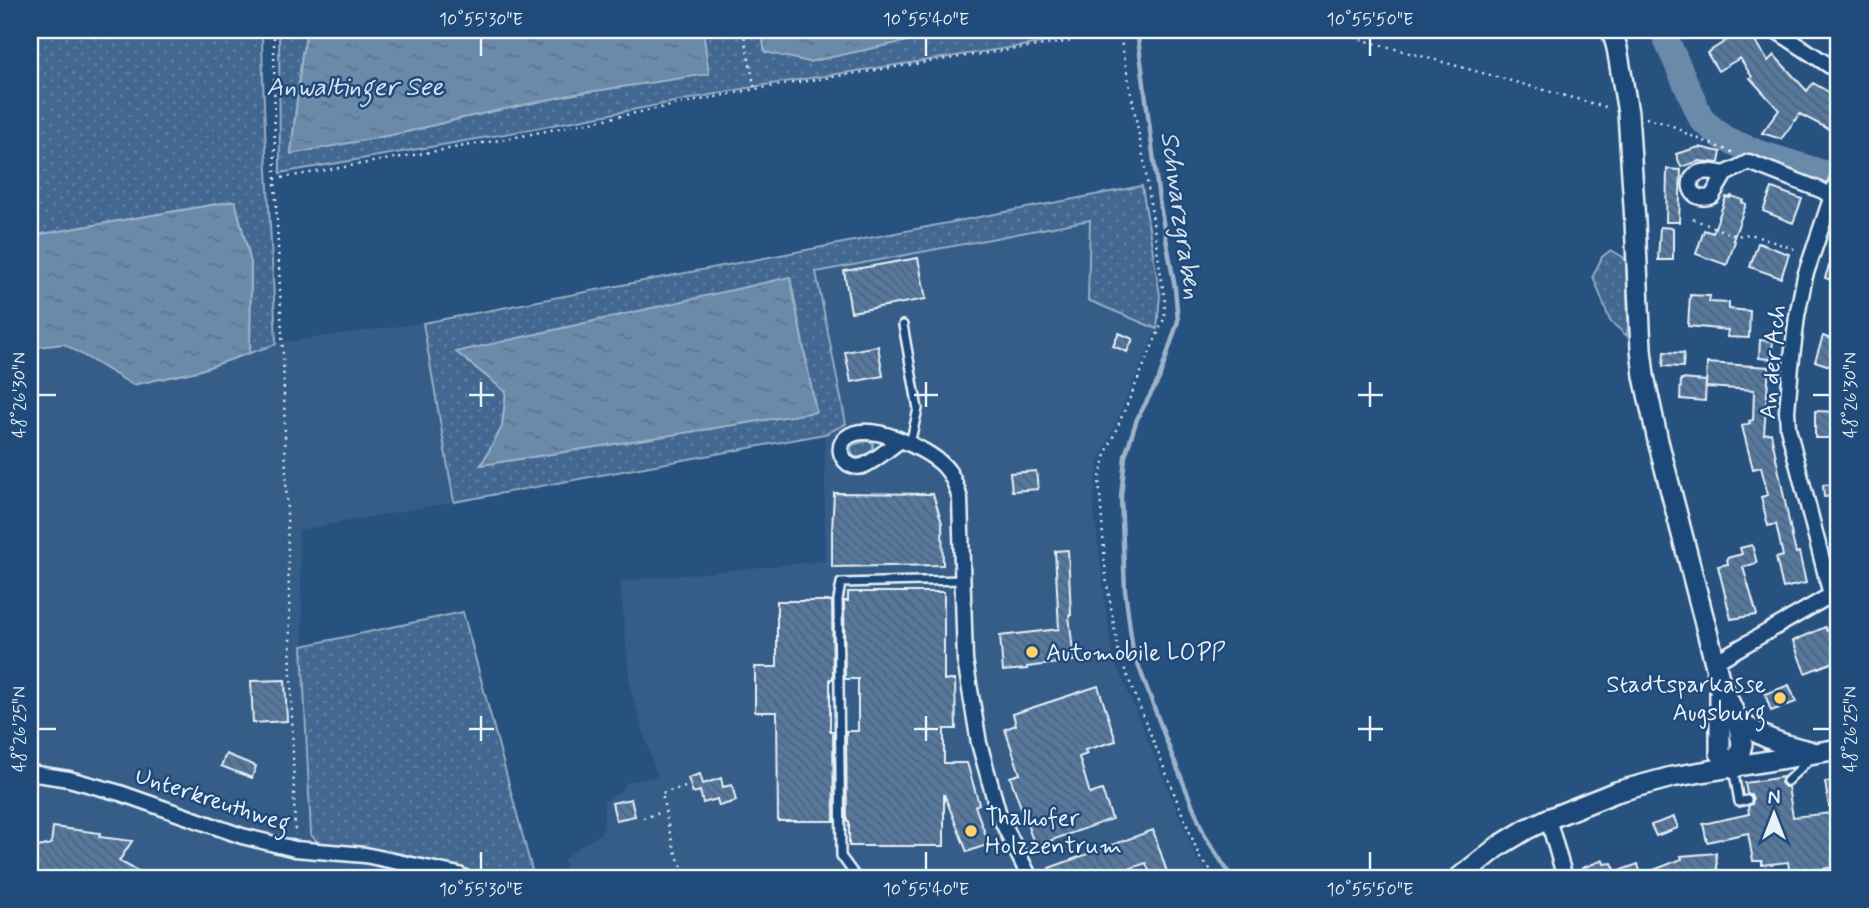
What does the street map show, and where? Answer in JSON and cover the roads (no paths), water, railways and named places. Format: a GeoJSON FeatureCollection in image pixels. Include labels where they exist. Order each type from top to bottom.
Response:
{"type":"FeatureCollection","features":[{"type":"Feature","properties":{"kind":"main road"},"geometry":{"type":"LineString","coordinates":[[1612,30],[1628,113],[1644,376],[1720,682],[1738,721],[1742,744],[1734,767]]}},
{"type":"Feature","properties":{"kind":"main road"},"geometry":{"type":"LineString","coordinates":[[1720,682],[1720,753],[1734,767]]}},
{"type":"Feature","properties":{"kind":"main road"},"geometry":{"type":"LineString","coordinates":[[1738,721],[1761,737],[1817,753]]}},
{"type":"Feature","properties":{"kind":"main road"},"geometry":{"type":"LineString","coordinates":[[1459,878],[1499,846],[1527,829],[1628,789],[1672,777],[1839,749]]}},
{"type":"Feature","properties":{"kind":"street"},"geometry":{"type":"LineString","coordinates":[[1775,30],[1839,72]]}},
{"type":"Feature","properties":{"kind":"street"},"geometry":{"type":"LineString","coordinates":[[1726,174],[1749,162],[1823,191],[1836,190]]}},
{"type":"Feature","properties":{"kind":"street","name":"An der Ach"},"geometry":{"type":"LineString","coordinates":[[1835,593],[1788,428],[1788,400],[1804,276],[1836,190]]}},
{"type":"Feature","properties":{"kind":"street"},"geometry":{"type":"LineString","coordinates":[[905,442],[943,464],[957,488],[960,499],[965,660],[979,743],[999,815],[1030,878]]}},
{"type":"Feature","properties":{"kind":"street"},"geometry":{"type":"LineString","coordinates":[[1715,662],[1835,593]]}},
{"type":"Feature","properties":{"kind":"street","name":"Unterkreuthweg"},"geometry":{"type":"LineString","coordinates":[[30,773],[107,789],[242,836],[295,849],[365,855],[465,878]]}},
{"type":"Feature","properties":{"kind":"street"},"geometry":{"type":"LineString","coordinates":[[1548,819],[1565,878]]}},
{"type":"Feature","properties":{"kind":"lane"},"geometry":{"type":"LineString","coordinates":[[903,325],[918,409],[905,442]]}},
{"type":"Feature","properties":{"kind":"lane"},"geometry":{"type":"LineString","coordinates":[[857,878],[841,856],[838,600],[841,583],[962,580]]}},
{"type":"Feature","properties":{"kind":"lane"},"geometry":{"type":"LineString","coordinates":[[1787,781],[1817,753]]}},
{"type":"Feature","properties":{"kind":"lane"},"geometry":{"type":"LineString","coordinates":[[1734,767],[1739,802],[1747,800]]}},
{"type":"Feature","properties":{"kind":"water","name":"Anwaltinger See"},"geometry":{"type":"Polygon","coordinates":[[[308,30],[703,30],[709,74],[574,94],[402,133],[291,154],[302,54],[308,30]]]}},
{"type":"Feature","properties":{"kind":"water"},"geometry":{"type":"Polygon","coordinates":[[[761,30],[946,30],[809,62],[765,52],[761,30]]]}},
{"type":"Feature","properties":{"kind":"water"},"geometry":{"type":"Polygon","coordinates":[[[235,201],[251,263],[250,353],[198,371],[133,385],[64,344],[30,348],[30,236],[235,201]]]}},
{"type":"Feature","properties":{"kind":"water"},"geometry":{"type":"Polygon","coordinates":[[[790,277],[816,412],[481,465],[502,427],[506,392],[456,352],[790,277]]]}},
{"type":"Feature","properties":{"kind":"waterway","name":"Schwarzgraben"},"geometry":{"type":"LineString","coordinates":[[1137,30],[1178,321],[1159,379],[1137,419],[1125,456],[1121,497],[1125,590],[1133,651],[1170,750],[1205,836],[1234,878]]}},
{"type":"Feature","properties":{"kind":"waterway"},"geometry":{"type":"LineString","coordinates":[[1662,30],[1702,120],[1725,139],[1759,153],[1839,178]]}},
{"type":"Feature","properties":{"kind":"place","name":"Automobile LOPP"},"geometry":{"type":"Point","coordinates":[1032,652]}},
{"type":"Feature","properties":{"kind":"place","name":"Stadtsparkasse Augsburg"},"geometry":{"type":"Point","coordinates":[1780,698]}},
{"type":"Feature","properties":{"kind":"place","name":"Thalhofer Holzzentrum"},"geometry":{"type":"Point","coordinates":[971,831]}}]}
